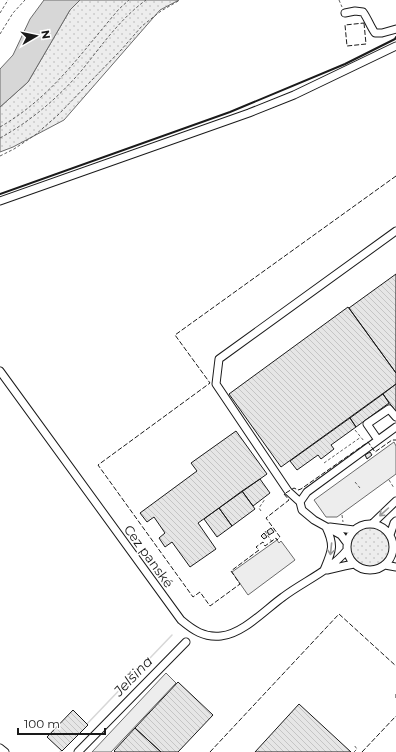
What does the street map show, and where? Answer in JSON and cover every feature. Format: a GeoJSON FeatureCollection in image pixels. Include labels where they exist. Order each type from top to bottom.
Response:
{"type":"FeatureCollection","features":[{"type":"Feature","properties":{"kind":"street"},"geometry":{"type":"LineString","coordinates":[[345,14],[355,11],[363,12],[375,33],[382,33],[396,29]]}},
{"type":"Feature","properties":{"kind":"street"},"geometry":{"type":"LineString","coordinates":[[0,202],[249,113],[300,92],[396,46]]}},
{"type":"Feature","properties":{"kind":"street"},"geometry":{"type":"LineString","coordinates":[[326,527],[354,530],[360,526],[372,524],[381,526],[390,535],[394,555],[385,565],[378,569],[369,571],[361,569],[349,558],[347,547],[341,535],[326,527],[314,520],[302,510],[300,502],[288,491],[216,384],[218,359],[396,232]]}},
{"type":"Feature","properties":{"kind":"street","name":"Cez panské"},"geometry":{"type":"LineString","coordinates":[[0,371],[180,620],[196,632],[210,636],[223,636],[235,632],[246,625],[282,597],[323,572],[340,559],[347,547],[349,536],[354,530]]}},
{"type":"Feature","properties":{"kind":"street"},"geometry":{"type":"LineString","coordinates":[[378,440],[367,424],[389,409],[396,417]]}},
{"type":"Feature","properties":{"kind":"street"},"geometry":{"type":"LineString","coordinates":[[300,502],[307,492],[396,427]]}},
{"type":"Feature","properties":{"kind":"street"},"geometry":{"type":"LineString","coordinates":[[372,524],[396,501]]}},
{"type":"Feature","properties":{"kind":"street"},"geometry":{"type":"LineString","coordinates":[[390,535],[396,521]]}},
{"type":"Feature","properties":{"kind":"street"},"geometry":{"type":"LineString","coordinates":[[323,572],[332,551],[331,538],[326,527]]}},
{"type":"Feature","properties":{"kind":"street","name":"Cez panské"},"geometry":{"type":"LineString","coordinates":[[323,572],[354,564]]}},
{"type":"Feature","properties":{"kind":"street"},"geometry":{"type":"LineString","coordinates":[[385,565],[396,567]]}},
{"type":"Feature","properties":{"kind":"street"},"geometry":{"type":"LineString","coordinates":[[78,752],[186,642]]}},
{"type":"Feature","properties":{"kind":"street"},"geometry":{"type":"LineString","coordinates":[[0,748],[5,752]]}},
{"type":"Feature","properties":{"kind":"path"},"geometry":{"type":"LineString","coordinates":[[0,13],[8,0]]}},
{"type":"Feature","properties":{"kind":"path"},"geometry":{"type":"LineString","coordinates":[[0,34],[13,13],[25,0]]}},
{"type":"Feature","properties":{"kind":"path"},"geometry":{"type":"LineString","coordinates":[[0,127],[24,112],[53,87],[119,9],[129,0]]}},
{"type":"Feature","properties":{"kind":"path"},"geometry":{"type":"LineString","coordinates":[[0,138],[25,123],[58,96],[82,70],[120,24],[146,0]]}},
{"type":"Feature","properties":{"kind":"path"},"geometry":{"type":"LineString","coordinates":[[0,156],[14,149],[41,130],[58,115],[142,26],[161,11],[180,0]]}},
{"type":"Feature","properties":{"kind":"path"},"geometry":{"type":"LineString","coordinates":[[339,0],[345,14]]}},
{"type":"Feature","properties":{"kind":"path"},"geometry":{"type":"LineString","coordinates":[[356,430],[365,443]]}},
{"type":"Feature","properties":{"kind":"path"},"geometry":{"type":"LineString","coordinates":[[324,462],[361,437]]}},
{"type":"Feature","properties":{"kind":"path"},"geometry":{"type":"LineString","coordinates":[[389,480],[394,488]]}},
{"type":"Feature","properties":{"kind":"path"},"geometry":{"type":"LineString","coordinates":[[355,482],[360,488]]}},
{"type":"Feature","properties":{"kind":"path"},"geometry":{"type":"LineString","coordinates":[[260,511],[259,508],[265,499]]}},
{"type":"Feature","properties":{"kind":"path"},"geometry":{"type":"LineString","coordinates":[[342,514],[344,526]]}},
{"type":"Feature","properties":{"kind":"path"},"geometry":{"type":"LineString","coordinates":[[265,531],[272,542]]}},
{"type":"Feature","properties":{"kind":"path"},"geometry":{"type":"LineString","coordinates":[[354,745],[357,749],[354,752]]}},
{"type":"Feature","properties":{"kind":"shaded area"},"geometry":{"type":"Polygon","coordinates":[[[44,0],[80,0],[70,10],[28,82],[0,107],[0,69],[13,55],[30,19],[44,0]]]}},
{"type":"Feature","properties":{"kind":"shaded area"},"geometry":{"type":"Polygon","coordinates":[[[80,0],[179,0],[160,10],[64,120],[13,147],[0,152],[0,107],[28,82],[70,10],[80,0]]]}},
{"type":"Feature","properties":{"kind":"shaded area"},"geometry":{"type":"Polygon","coordinates":[[[394,442],[396,446],[396,474],[337,517],[326,517],[314,500],[394,442]]]}},
{"type":"Feature","properties":{"kind":"shaded area"},"geometry":{"type":"Polygon","coordinates":[[[370,527],[378,529],[384,533],[388,539],[390,547],[388,555],[384,561],[378,565],[370,567],[362,565],[356,561],[352,555],[350,547],[352,539],[356,533],[362,529],[370,527]]]}},
{"type":"Feature","properties":{"kind":"shaded area"},"geometry":{"type":"Polygon","coordinates":[[[277,540],[279,543],[281,541],[295,560],[248,595],[232,572],[277,540]]]}},
{"type":"Feature","properties":{"kind":"shaded area"},"geometry":{"type":"Polygon","coordinates":[[[166,673],[176,683],[111,752],[92,752],[166,673]]]}},
{"type":"Feature","properties":{"kind":"building"},"geometry":{"type":"Polygon","coordinates":[[[396,274],[396,373],[349,308],[396,274]]]}},
{"type":"Feature","properties":{"kind":"building"},"geometry":{"type":"Polygon","coordinates":[[[348,307],[396,373],[396,384],[281,467],[229,394],[348,307]]]}},
{"type":"Feature","properties":{"kind":"building"},"geometry":{"type":"Polygon","coordinates":[[[396,384],[396,412],[383,394],[396,384]]]}},
{"type":"Feature","properties":{"kind":"building"},"geometry":{"type":"Polygon","coordinates":[[[383,394],[389,403],[356,427],[350,418],[383,394]]]}},
{"type":"Feature","properties":{"kind":"building"},"geometry":{"type":"Polygon","coordinates":[[[350,418],[356,427],[331,445],[334,449],[321,459],[318,455],[297,470],[290,461],[350,418]]]}},
{"type":"Feature","properties":{"kind":"building"},"geometry":{"type":"Polygon","coordinates":[[[236,431],[267,474],[198,523],[216,549],[190,567],[172,542],[165,547],[159,538],[165,533],[154,517],[147,522],[140,513],[197,471],[191,463],[236,431]]]}},
{"type":"Feature","properties":{"kind":"building"},"geometry":{"type":"Polygon","coordinates":[[[370,452],[372,455],[367,459],[365,455],[370,452]]]}},
{"type":"Feature","properties":{"kind":"building"},"geometry":{"type":"Polygon","coordinates":[[[260,479],[270,493],[253,506],[242,491],[260,479]]]}},
{"type":"Feature","properties":{"kind":"building"},"geometry":{"type":"Polygon","coordinates":[[[242,491],[255,509],[232,526],[219,508],[242,491]]]}},
{"type":"Feature","properties":{"kind":"building"},"geometry":{"type":"Polygon","coordinates":[[[219,508],[232,526],[217,537],[204,519],[219,508]]]}},
{"type":"Feature","properties":{"kind":"building"},"geometry":{"type":"Polygon","coordinates":[[[271,528],[274,532],[269,535],[267,531],[271,528]]]}},
{"type":"Feature","properties":{"kind":"building"},"geometry":{"type":"Polygon","coordinates":[[[264,533],[267,537],[264,539],[261,536],[264,533]]]}},
{"type":"Feature","properties":{"kind":"building"},"geometry":{"type":"Polygon","coordinates":[[[178,682],[213,715],[178,752],[161,752],[135,728],[178,682]]]}},
{"type":"Feature","properties":{"kind":"building"},"geometry":{"type":"Polygon","coordinates":[[[299,704],[351,752],[255,752],[299,704]]]}},
{"type":"Feature","properties":{"kind":"building"},"geometry":{"type":"Polygon","coordinates":[[[73,710],[88,725],[62,751],[47,737],[73,710]]]}},
{"type":"Feature","properties":{"kind":"building"},"geometry":{"type":"Polygon","coordinates":[[[135,728],[161,752],[115,752],[114,751],[135,728]]]}},
{"type":"Feature","properties":{"kind":"waterway","name":"Jelšina"},"geometry":{"type":"LineString","coordinates":[[86,725],[172,635]]}},
{"type":"Feature","properties":{"kind":"waterway","name":"Jelšina"},"geometry":{"type":"LineString","coordinates":[[60,752],[63,749]]}},
{"type":"Feature","properties":{"kind":"fence"},"geometry":{"type":"LineString","coordinates":[[364,23],[366,44],[347,46],[345,25],[364,23]]}},
{"type":"Feature","properties":{"kind":"fence"},"geometry":{"type":"LineString","coordinates":[[396,176],[175,335],[210,383],[98,465],[193,597],[200,592],[210,606],[240,584],[231,571],[259,550],[256,547],[263,542],[265,546],[276,538],[277,540],[280,537],[266,518],[289,500],[284,494],[294,488],[298,490],[301,489],[368,442],[375,452],[392,440],[396,440]]}},
{"type":"Feature","properties":{"kind":"fence"},"geometry":{"type":"LineString","coordinates":[[210,752],[339,614],[396,666]]}},
{"type":"Feature","properties":{"kind":"fence"},"geometry":{"type":"LineString","coordinates":[[362,752],[396,716]]}},
{"type":"Feature","properties":{"kind":"wall"},"geometry":{"type":"LineString","coordinates":[[0,194],[230,112],[345,64],[395,39],[396,37]]}}]}
